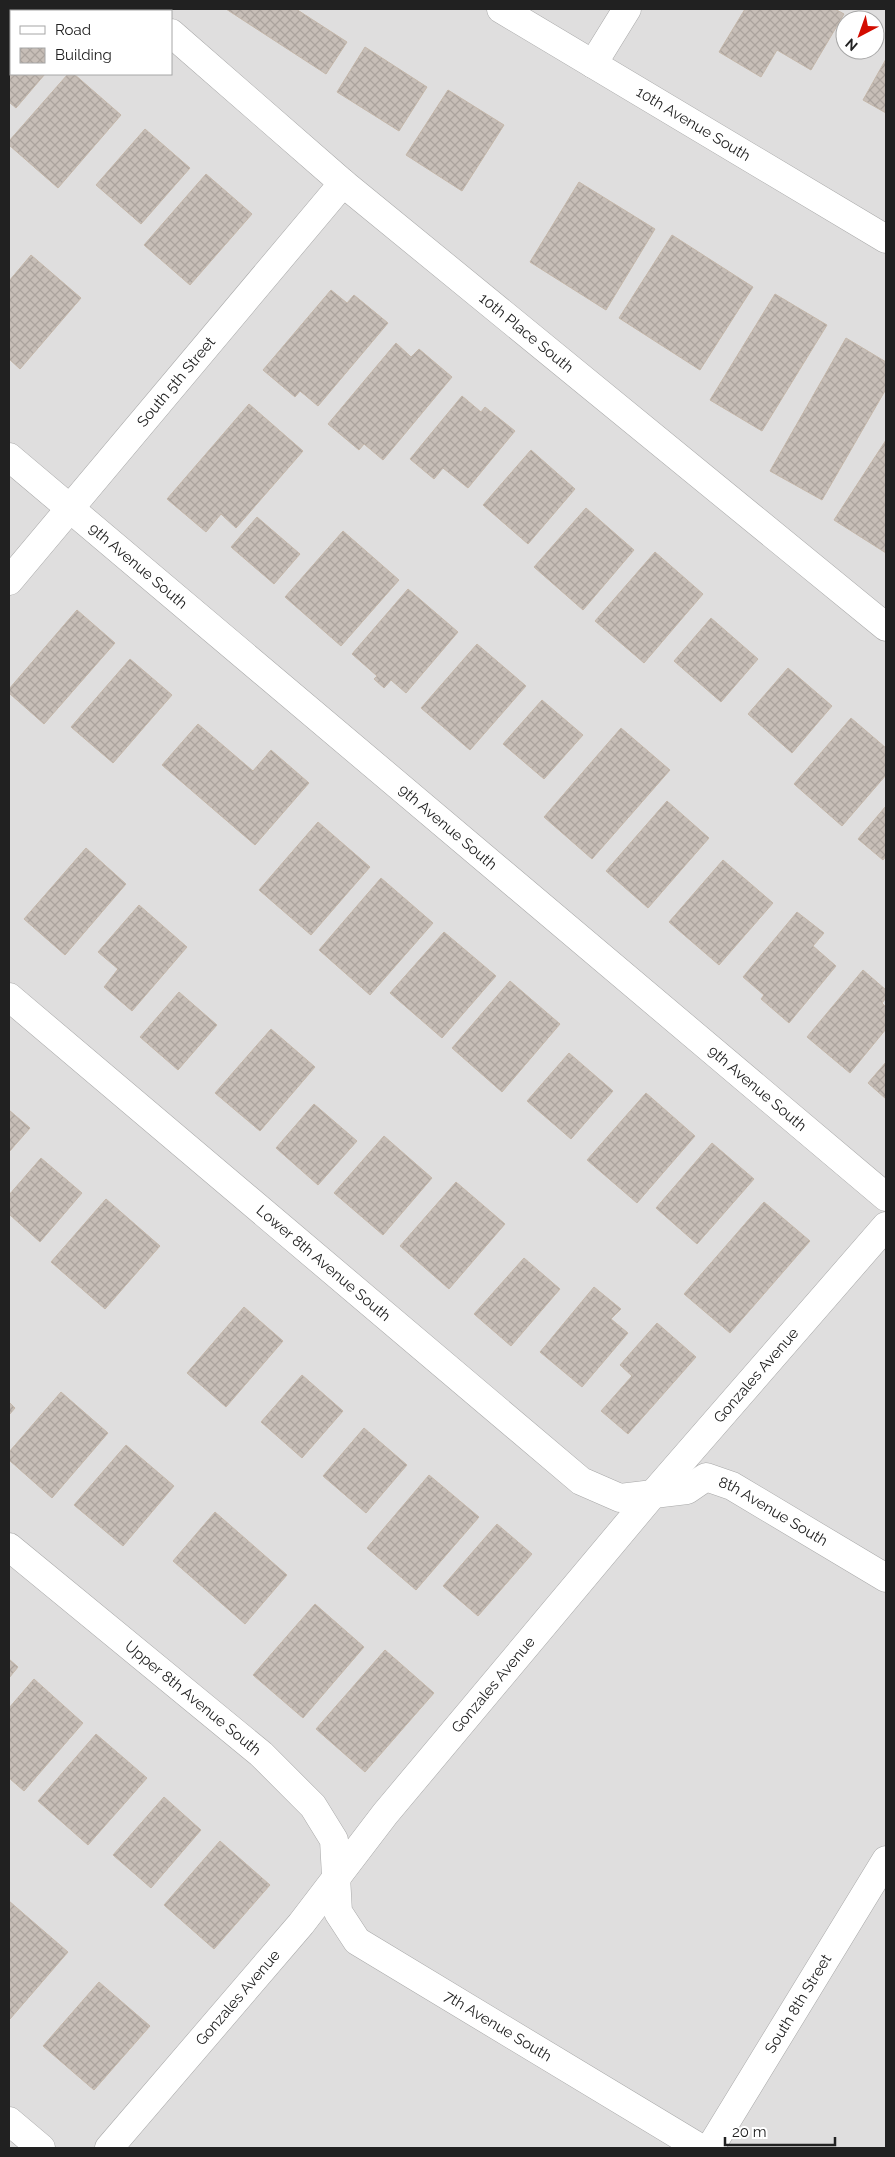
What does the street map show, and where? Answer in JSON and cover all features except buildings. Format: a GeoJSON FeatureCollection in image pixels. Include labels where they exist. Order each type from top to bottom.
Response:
{"type":"FeatureCollection","features":[{"type":"Feature","properties":{"kind":"street","name":"10th Avenue South"},"geometry":{"type":"LineString","coordinates":[[501,9],[886,238]]}},
{"type":"Feature","properties":{"kind":"street"},"geometry":{"type":"LineString","coordinates":[[594,64],[627,9]]}},
{"type":"Feature","properties":{"kind":"street","name":"10th Place South"},"geometry":{"type":"LineString","coordinates":[[172,34],[343,183],[886,627]]}},
{"type":"Feature","properties":{"kind":"street","name":"South 5th Street"},"geometry":{"type":"LineString","coordinates":[[9,581],[343,183]]}},
{"type":"Feature","properties":{"kind":"street","name":"9th Avenue South"},"geometry":{"type":"LineString","coordinates":[[9,457],[886,1197]]}},
{"type":"Feature","properties":{"kind":"street","name":"Lower 8th Avenue South"},"geometry":{"type":"LineString","coordinates":[[9,997],[581,1481],[620,1498],[653,1494]]}},
{"type":"Feature","properties":{"kind":"street","name":"Gonzales Avenue"},"geometry":{"type":"LineString","coordinates":[[109,2148],[301,1924],[385,1814],[653,1494],[886,1226]]}},
{"type":"Feature","properties":{"kind":"street","name":"8th Avenue South"},"geometry":{"type":"LineString","coordinates":[[653,1494],[687,1490],[706,1477],[732,1486],[886,1578]]}},
{"type":"Feature","properties":{"kind":"street","name":"Upper 8th Avenue South"},"geometry":{"type":"LineString","coordinates":[[9,1547],[261,1754],[313,1806],[334,1840],[336,1876]]}},
{"type":"Feature","properties":{"kind":"street","name":"South 8th Street"},"geometry":{"type":"LineString","coordinates":[[710,2148],[886,1860]]}},
{"type":"Feature","properties":{"kind":"street","name":"7th Avenue South"},"geometry":{"type":"LineString","coordinates":[[336,1876],[338,1912],[357,1941],[700,2148]]}},
{"type":"Feature","properties":{"kind":"street"},"geometry":{"type":"LineString","coordinates":[[9,2121],[40,2148]]}},
{"type":"Feature","properties":{"kind":"shaded area"},"geometry":{"type":"Polygon","coordinates":[[[9,9],[886,9],[886,2148],[9,2148],[9,9]]]}}]}
